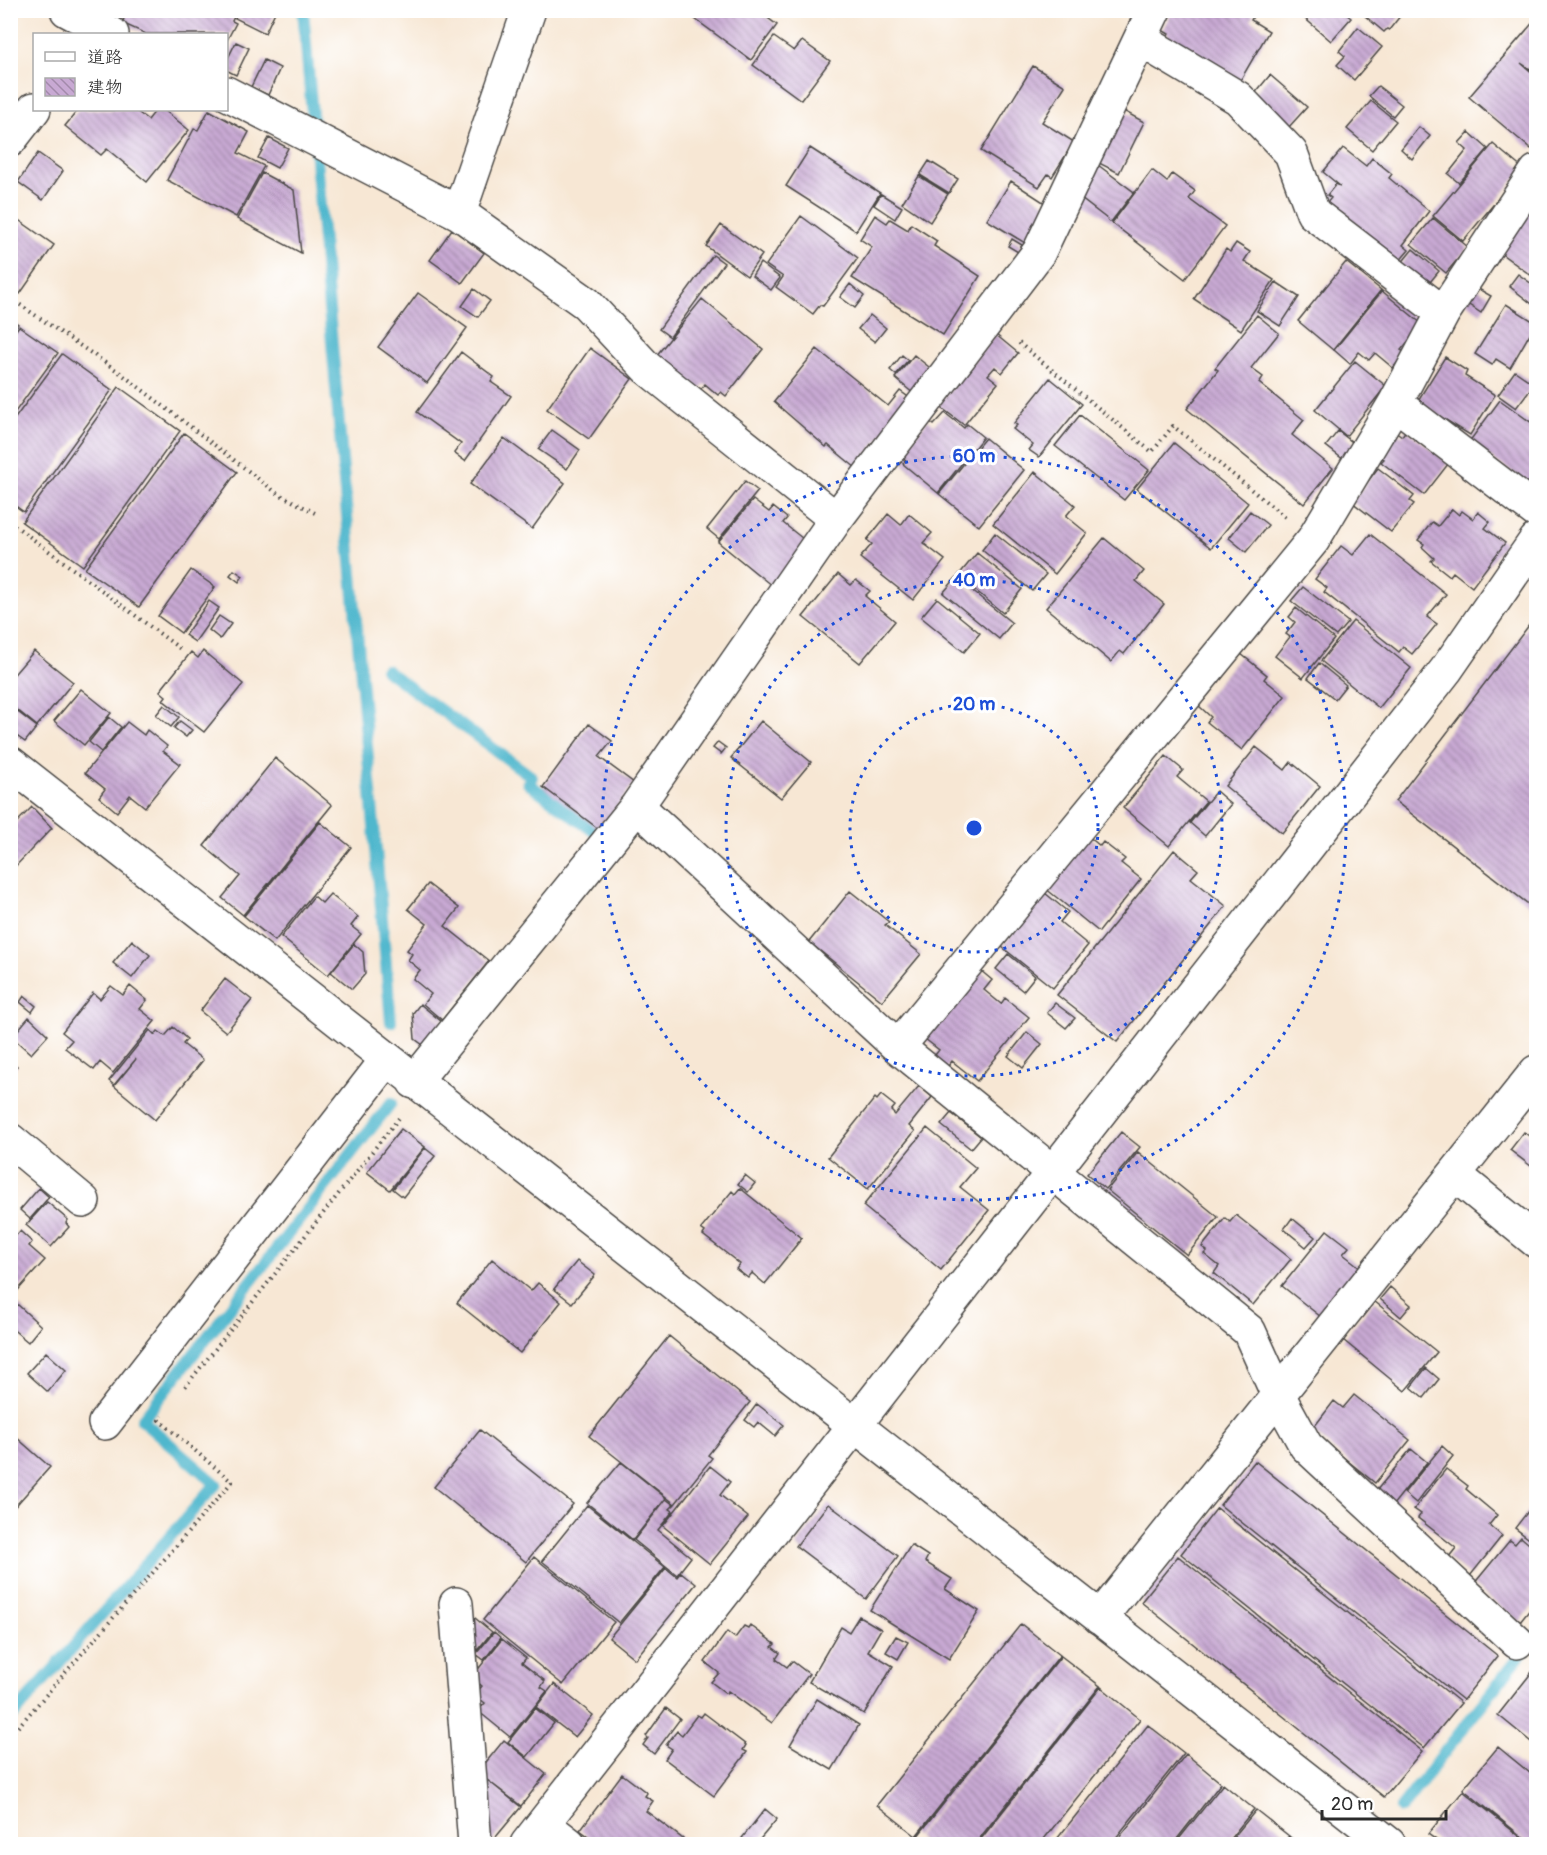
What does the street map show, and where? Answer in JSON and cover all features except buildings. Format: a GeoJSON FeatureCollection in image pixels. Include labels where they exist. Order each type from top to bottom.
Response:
{"type":"FeatureCollection","features":[{"type":"Feature","properties":{"kind":"street"},"geometry":{"type":"LineString","coordinates":[[67,10],[102,27]]}},
{"type":"Feature","properties":{"kind":"street"},"geometry":{"type":"LineString","coordinates":[[459,213],[529,10]]}},
{"type":"Feature","properties":{"kind":"street"},"geometry":{"type":"LineString","coordinates":[[418,1086],[637,806],[836,519],[1039,252],[1154,10]]}},
{"type":"Feature","properties":{"kind":"street"},"geometry":{"type":"LineString","coordinates":[[1141,40],[1238,98],[1291,153],[1313,213],[1443,313]]}},
{"type":"Feature","properties":{"kind":"street"},"geometry":{"type":"LineString","coordinates":[[228,94],[459,213],[586,303],[647,368],[836,519]]}},
{"type":"Feature","properties":{"kind":"street"},"geometry":{"type":"LineString","coordinates":[[10,140],[33,109]]}},
{"type":"Feature","properties":{"kind":"street"},"geometry":{"type":"LineString","coordinates":[[898,1047],[1313,540],[1395,402],[1443,313],[1536,172]]}},
{"type":"Feature","properties":{"kind":"street"},"geometry":{"type":"LineString","coordinates":[[1395,402],[1536,511]]}},
{"type":"Feature","properties":{"kind":"street"},"geometry":{"type":"LineString","coordinates":[[569,1845],[535,1834],[1446,670],[1536,540]]}},
{"type":"Feature","properties":{"kind":"street"},"geometry":{"type":"LineString","coordinates":[[10,763],[418,1086],[856,1426],[1389,1845]]}},
{"type":"Feature","properties":{"kind":"street"},"geometry":{"type":"LineString","coordinates":[[637,806],[898,1047],[1249,1331],[1278,1395],[1306,1446],[1517,1642]]}},
{"type":"Feature","properties":{"kind":"street"},"geometry":{"type":"LineString","coordinates":[[105,1423],[386,1060]]}},
{"type":"Feature","properties":{"kind":"street"},"geometry":{"type":"LineString","coordinates":[[1100,1618],[1536,1072]]}},
{"type":"Feature","properties":{"kind":"street"},"geometry":{"type":"LineString","coordinates":[[10,1140],[83,1201]]}},
{"type":"Feature","properties":{"kind":"street"},"geometry":{"type":"LineString","coordinates":[[1455,1175],[1536,1241]]}},
{"type":"Feature","properties":{"kind":"street"},"geometry":{"type":"LineString","coordinates":[[456,1604],[475,1845]]}},
{"type":"Feature","properties":{"kind":"path"},"geometry":{"type":"LineString","coordinates":[[10,298],[119,372],[277,493],[316,514]]}},
{"type":"Feature","properties":{"kind":"path"},"geometry":{"type":"LineString","coordinates":[[989,318],[1152,452],[1173,426],[1313,540]]}},
{"type":"Feature","properties":{"kind":"path"},"geometry":{"type":"LineString","coordinates":[[10,522],[183,651]]}},
{"type":"Feature","properties":{"kind":"path"},"geometry":{"type":"LineString","coordinates":[[181,1392],[418,1086]]}},
{"type":"Feature","properties":{"kind":"path"},"geometry":{"type":"LineString","coordinates":[[10,1736],[232,1482],[159,1420],[166,1411]]}},
{"type":"Feature","properties":{"kind":"waterway"},"geometry":{"type":"LineString","coordinates":[[303,10],[391,1022]]}},
{"type":"Feature","properties":{"kind":"waterway"},"geometry":{"type":"LineString","coordinates":[[386,670],[532,777],[528,783],[596,833]]}},
{"type":"Feature","properties":{"kind":"waterway"},"geometry":{"type":"LineString","coordinates":[[10,1719],[216,1484],[142,1420],[391,1103]]}},
{"type":"Feature","properties":{"kind":"waterway"},"geometry":{"type":"LineString","coordinates":[[1401,1808],[1536,1635]]}}]}
